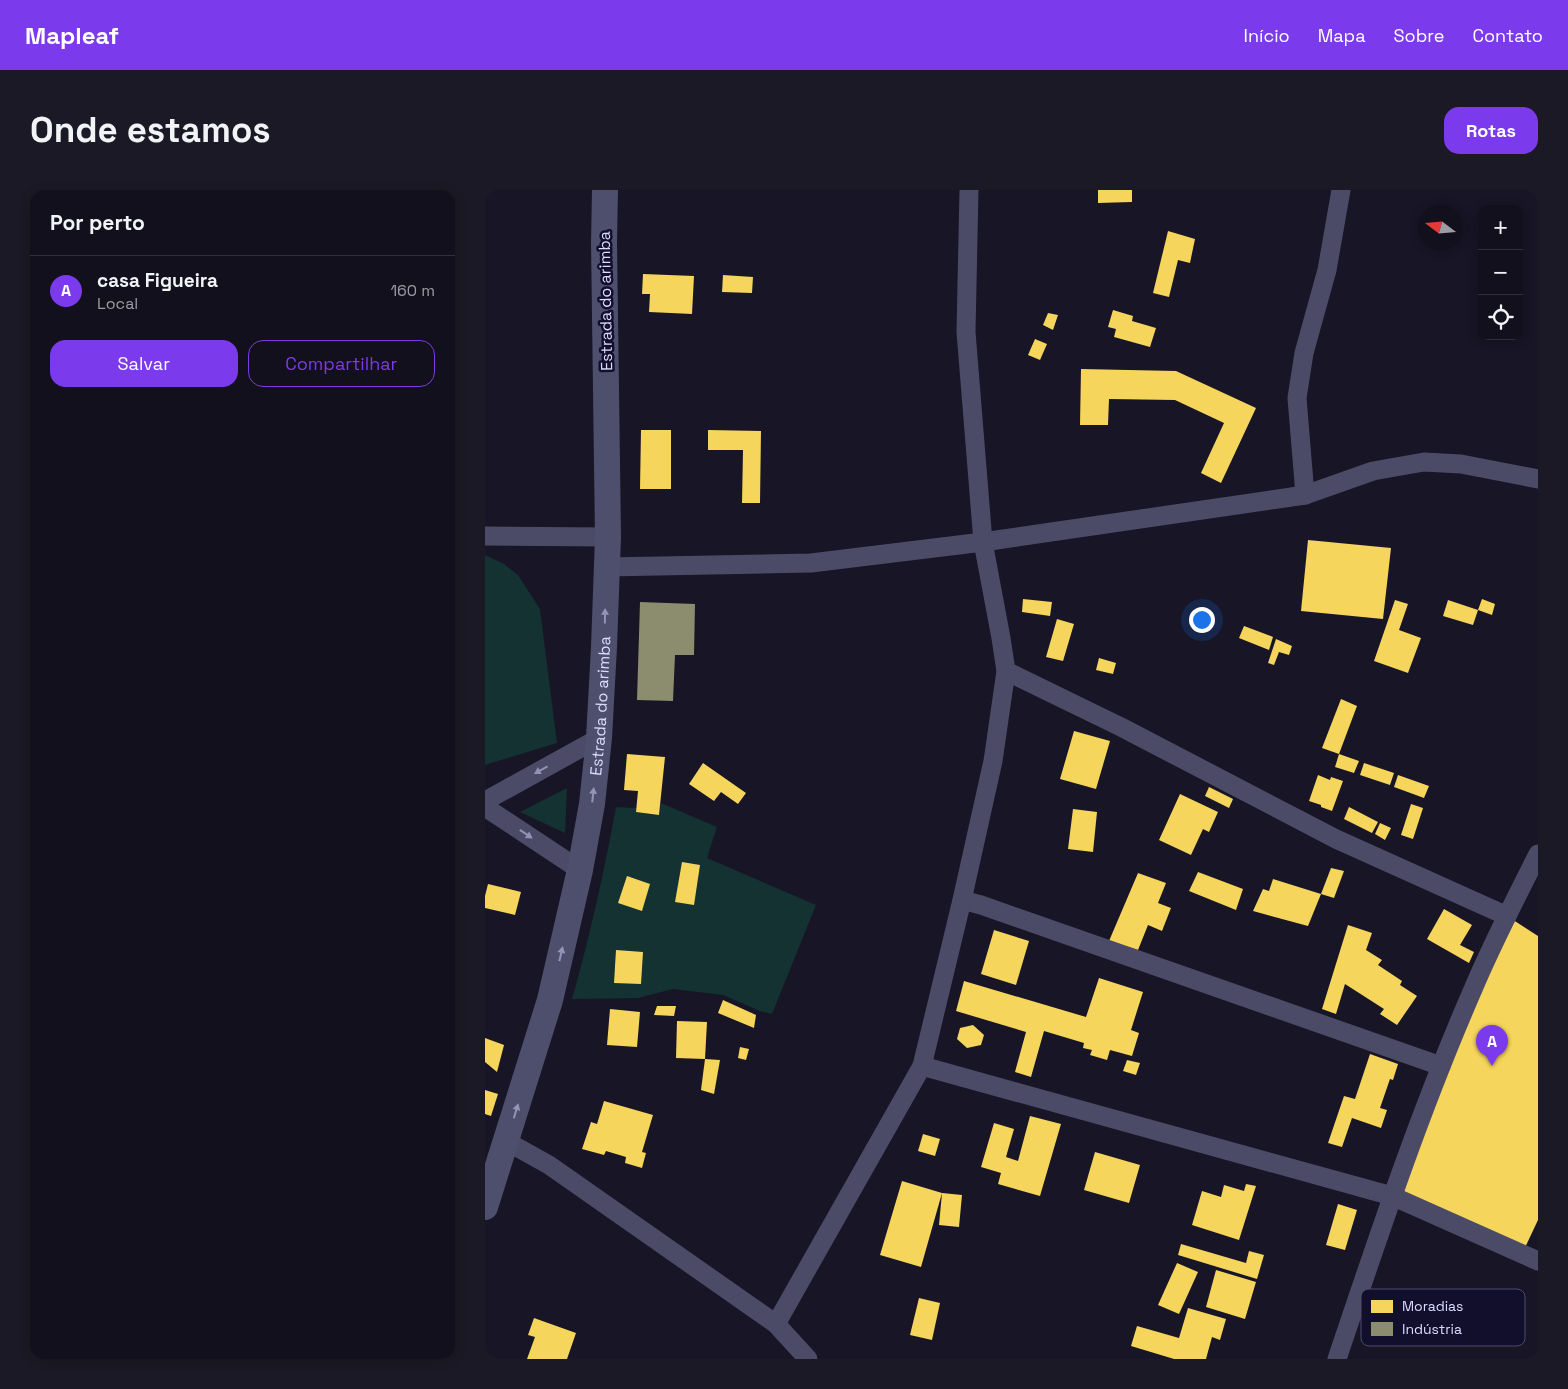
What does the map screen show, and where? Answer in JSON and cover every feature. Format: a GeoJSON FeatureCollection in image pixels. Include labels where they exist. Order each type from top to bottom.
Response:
{"type":"FeatureCollection","features":[{"type":"Feature","properties":{"kind":"main road","name":"Estrada do arimba"},"geometry":{"type":"LineString","coordinates":[[485,1207],[550,1000],[580,870],[592,804],[599,738],[608,537],[605,190]]}},
{"type":"Feature","properties":{"kind":"street"},"geometry":{"type":"LineString","coordinates":[[776,1324],[922,1066],[993,761],[1006,672],[983,542],[966,332],[969,190]]}},
{"type":"Feature","properties":{"kind":"street"},"geometry":{"type":"LineString","coordinates":[[1305,495],[1297,398],[1304,353],[1327,270],[1341,190]]}},
{"type":"Feature","properties":{"kind":"street"},"geometry":{"type":"LineString","coordinates":[[606,567],[811,563],[983,542],[1305,495],[1373,471],[1424,462],[1461,464],[1538,479]]}},
{"type":"Feature","properties":{"kind":"street"},"geometry":{"type":"LineString","coordinates":[[485,536],[608,537]]}},
{"type":"Feature","properties":{"kind":"street"},"geometry":{"type":"LineString","coordinates":[[1006,672],[1121,727],[1336,839],[1507,916]]}},
{"type":"Feature","properties":{"kind":"street"},"geometry":{"type":"LineString","coordinates":[[485,801],[599,738]]}},
{"type":"Feature","properties":{"kind":"street"},"geometry":{"type":"LineString","coordinates":[[485,807],[580,870]]}},
{"type":"Feature","properties":{"kind":"street"},"geometry":{"type":"LineString","coordinates":[[1337,1359],[1392,1196],[1441,1066],[1474,985],[1538,854]]}},
{"type":"Feature","properties":{"kind":"street"},"geometry":{"type":"LineString","coordinates":[[962,900],[1441,1066]]}},
{"type":"Feature","properties":{"kind":"street"},"geometry":{"type":"LineString","coordinates":[[922,1066],[1392,1196],[1538,1261]]}},
{"type":"Feature","properties":{"kind":"street"},"geometry":{"type":"LineString","coordinates":[[506,1141],[549,1165],[776,1324],[808,1359]]}},
{"type":"Feature","properties":{"kind":"green space"},"geometry":{"type":"Polygon","coordinates":[[[485,555],[504,564],[518,575],[540,609],[557,743],[485,765],[485,555]]]}},
{"type":"Feature","properties":{"kind":"green space"},"geometry":{"type":"Polygon","coordinates":[[[567,788],[565,833],[520,812],[567,788]]]}},
{"type":"Feature","properties":{"kind":"green space"},"geometry":{"type":"Polygon","coordinates":[[[661,803],[717,827],[707,858],[816,905],[772,1014],[760,1011],[723,995],[673,989],[638,998],[572,999],[607,856],[616,807],[637,808],[636,812],[659,815],[661,803]]]}},
{"type":"Feature","properties":{"kind":"building: Moradias"},"geometry":{"type":"Polygon","coordinates":[[[1098,190],[1132,190],[1132,202],[1098,203],[1098,190]]]}},
{"type":"Feature","properties":{"kind":"building: Moradias"},"geometry":{"type":"Polygon","coordinates":[[[1168,231],[1195,239],[1190,263],[1178,260],[1169,297],[1153,293],[1168,231]]]}},
{"type":"Feature","properties":{"kind":"building: Moradias"},"geometry":{"type":"Polygon","coordinates":[[[643,274],[694,276],[692,314],[649,312],[650,294],[642,294],[643,274]]]}},
{"type":"Feature","properties":{"kind":"building: Moradias"},"geometry":{"type":"Polygon","coordinates":[[[723,275],[753,277],[752,293],[722,292],[723,275]]]}},
{"type":"Feature","properties":{"kind":"building: Moradias"},"geometry":{"type":"Polygon","coordinates":[[[1113,310],[1133,316],[1132,321],[1156,328],[1150,347],[1114,337],[1116,329],[1108,327],[1113,310]]]}},
{"type":"Feature","properties":{"kind":"building: Moradias"},"geometry":{"type":"Polygon","coordinates":[[[1048,313],[1058,315],[1053,330],[1043,325],[1048,313]]]}},
{"type":"Feature","properties":{"kind":"building: Moradias"},"geometry":{"type":"Polygon","coordinates":[[[1035,339],[1047,344],[1040,360],[1028,355],[1035,339]]]}},
{"type":"Feature","properties":{"kind":"building: Moradias"},"geometry":{"type":"Polygon","coordinates":[[[1081,369],[1176,371],[1256,408],[1221,483],[1201,473],[1224,423],[1175,400],[1109,399],[1108,425],[1080,425],[1081,369]]]}},
{"type":"Feature","properties":{"kind":"building: Moradias"},"geometry":{"type":"Polygon","coordinates":[[[641,430],[671,430],[671,489],[640,489],[641,430]]]}},
{"type":"Feature","properties":{"kind":"building: Moradias"},"geometry":{"type":"Polygon","coordinates":[[[708,430],[761,431],[760,503],[742,503],[743,450],[708,450],[708,430]]]}},
{"type":"Feature","properties":{"kind":"building: Moradias"},"geometry":{"type":"Polygon","coordinates":[[[1308,540],[1391,548],[1383,619],[1301,611],[1308,540]]]}},
{"type":"Feature","properties":{"kind":"building: Moradias"},"geometry":{"type":"Polygon","coordinates":[[[1023,599],[1052,602],[1050,616],[1022,612],[1023,599]]]}},
{"type":"Feature","properties":{"kind":"building: Moradias"},"geometry":{"type":"Polygon","coordinates":[[[1482,599],[1495,604],[1492,615],[1478,610],[1482,599]]]}},
{"type":"Feature","properties":{"kind":"building: Moradias"},"geometry":{"type":"Polygon","coordinates":[[[1395,600],[1408,604],[1399,630],[1421,638],[1408,673],[1374,661],[1395,600]]]}},
{"type":"Feature","properties":{"kind":"building: Moradias"},"geometry":{"type":"Polygon","coordinates":[[[1448,600],[1478,610],[1473,625],[1443,616],[1448,600]]]}},
{"type":"Feature","properties":{"kind":"building: Moradias"},"geometry":{"type":"Polygon","coordinates":[[[1057,619],[1074,624],[1063,661],[1046,657],[1057,619]]]}},
{"type":"Feature","properties":{"kind":"building: Moradias"},"geometry":{"type":"Polygon","coordinates":[[[1244,626],[1273,637],[1269,650],[1239,638],[1244,626]]]}},
{"type":"Feature","properties":{"kind":"building: Moradias"},"geometry":{"type":"Polygon","coordinates":[[[1276,639],[1292,646],[1289,655],[1279,652],[1274,665],[1268,663],[1276,639]]]}},
{"type":"Feature","properties":{"kind":"building: Moradias"},"geometry":{"type":"Polygon","coordinates":[[[1099,658],[1116,663],[1113,674],[1096,670],[1099,658]]]}},
{"type":"Feature","properties":{"kind":"building: Moradias"},"geometry":{"type":"Polygon","coordinates":[[[1341,699],[1357,706],[1339,754],[1322,748],[1341,699]]]}},
{"type":"Feature","properties":{"kind":"building: Moradias"},"geometry":{"type":"Polygon","coordinates":[[[1074,731],[1110,741],[1096,789],[1060,779],[1074,731]]]}},
{"type":"Feature","properties":{"kind":"building: Moradias"},"geometry":{"type":"Polygon","coordinates":[[[627,754],[665,757],[659,815],[636,812],[638,791],[624,790],[627,754]]]}},
{"type":"Feature","properties":{"kind":"building: Moradias"},"geometry":{"type":"Polygon","coordinates":[[[1339,754],[1359,761],[1354,773],[1335,767],[1339,754]]]}},
{"type":"Feature","properties":{"kind":"building: Moradias"},"geometry":{"type":"Polygon","coordinates":[[[703,763],[746,793],[738,804],[721,792],[714,801],[689,784],[703,763]]]}},
{"type":"Feature","properties":{"kind":"building: Moradias"},"geometry":{"type":"Polygon","coordinates":[[[1364,763],[1394,773],[1390,785],[1360,775],[1364,763]]]}},
{"type":"Feature","properties":{"kind":"building: Moradias"},"geometry":{"type":"Polygon","coordinates":[[[1318,775],[1330,780],[1331,777],[1343,781],[1332,811],[1309,801],[1318,775]]]}},
{"type":"Feature","properties":{"kind":"building: Moradias"},"geometry":{"type":"Polygon","coordinates":[[[1398,775],[1429,786],[1424,798],[1394,787],[1398,775]]]}},
{"type":"Feature","properties":{"kind":"building: Moradias"},"geometry":{"type":"Polygon","coordinates":[[[1209,787],[1233,799],[1229,808],[1205,796],[1209,787]]]}},
{"type":"Feature","properties":{"kind":"building: Moradias"},"geometry":{"type":"Polygon","coordinates":[[[1180,794],[1218,812],[1209,832],[1203,829],[1191,855],[1159,840],[1180,794]]]}},
{"type":"Feature","properties":{"kind":"building: Moradias"},"geometry":{"type":"Polygon","coordinates":[[[1411,804],[1423,808],[1413,839],[1401,835],[1411,804]]]}},
{"type":"Feature","properties":{"kind":"building: Moradias"},"geometry":{"type":"Polygon","coordinates":[[[1349,807],[1378,822],[1372,833],[1344,819],[1349,807]]]}},
{"type":"Feature","properties":{"kind":"building: Moradias"},"geometry":{"type":"Polygon","coordinates":[[[1073,809],[1097,812],[1093,852],[1068,849],[1073,809]]]}},
{"type":"Feature","properties":{"kind":"building: Moradias"},"geometry":{"type":"Polygon","coordinates":[[[1380,823],[1391,828],[1385,840],[1375,834],[1380,823]]]}},
{"type":"Feature","properties":{"kind":"building: Moradias"},"geometry":{"type":"Polygon","coordinates":[[[682,862],[700,865],[694,905],[675,902],[682,862]]]}},
{"type":"Feature","properties":{"kind":"building: Moradias"},"geometry":{"type":"Polygon","coordinates":[[[1331,868],[1344,871],[1334,898],[1321,894],[1331,868]]]}},
{"type":"Feature","properties":{"kind":"building: Moradias"},"geometry":{"type":"Polygon","coordinates":[[[1198,872],[1243,889],[1236,910],[1189,891],[1198,872]]]}},
{"type":"Feature","properties":{"kind":"building: Moradias"},"geometry":{"type":"Polygon","coordinates":[[[1138,873],[1166,883],[1158,903],[1171,908],[1162,931],[1148,925],[1138,950],[1109,941],[1138,873]]]}},
{"type":"Feature","properties":{"kind":"building: Moradias"},"geometry":{"type":"Polygon","coordinates":[[[627,876],[650,884],[642,911],[618,903],[627,876]]]}},
{"type":"Feature","properties":{"kind":"building: Moradias"},"geometry":{"type":"Polygon","coordinates":[[[1273,879],[1321,894],[1308,926],[1253,911],[1263,889],[1269,891],[1273,879]]]}},
{"type":"Feature","properties":{"kind":"building: Moradias"},"geometry":{"type":"Polygon","coordinates":[[[488,884],[521,892],[515,915],[485,908],[488,884]]]}},
{"type":"Feature","properties":{"kind":"building: Moradias"},"geometry":{"type":"Polygon","coordinates":[[[1444,909],[1472,925],[1460,945],[1474,952],[1469,963],[1427,939],[1444,909]]]}},
{"type":"Feature","properties":{"kind":"building: Moradias"},"geometry":{"type":"Polygon","coordinates":[[[1507,916],[1538,936],[1538,1220],[1522,1254],[1392,1196],[1507,916]]]}},
{"type":"Feature","properties":{"kind":"building: Moradias"},"geometry":{"type":"Polygon","coordinates":[[[1348,925],[1372,933],[1366,950],[1382,960],[1378,965],[1402,981],[1400,985],[1417,996],[1397,1025],[1380,1014],[1384,1009],[1345,984],[1336,1014],[1322,1009],[1348,925]]]}},
{"type":"Feature","properties":{"kind":"building: Moradias"},"geometry":{"type":"Polygon","coordinates":[[[994,930],[1029,941],[1016,985],[981,974],[994,930]]]}},
{"type":"Feature","properties":{"kind":"building: Moradias"},"geometry":{"type":"Polygon","coordinates":[[[616,950],[643,952],[641,984],[614,983],[616,950]]]}},
{"type":"Feature","properties":{"kind":"building: Moradias"},"geometry":{"type":"Polygon","coordinates":[[[1099,978],[1143,992],[1131,1030],[1139,1033],[1132,1056],[1110,1050],[1107,1060],[1090,1055],[1092,1050],[1083,1048],[1084,1043],[1044,1031],[1031,1077],[1015,1072],[1026,1032],[956,1011],[964,981],[1086,1017],[1099,978]]]}},
{"type":"Feature","properties":{"kind":"building: Moradias"},"geometry":{"type":"Polygon","coordinates":[[[723,1000],[756,1015],[754,1028],[718,1013],[723,1000]]]}},
{"type":"Feature","properties":{"kind":"building: Moradias"},"geometry":{"type":"Polygon","coordinates":[[[657,1006],[676,1006],[674,1016],[654,1015],[657,1006]]]}},
{"type":"Feature","properties":{"kind":"building: Moradias"},"geometry":{"type":"Polygon","coordinates":[[[610,1009],[640,1012],[637,1047],[607,1045],[610,1009]]]}},
{"type":"Feature","properties":{"kind":"building: Moradias"},"geometry":{"type":"Polygon","coordinates":[[[677,1021],[707,1022],[705,1059],[676,1058],[677,1021]]]}},
{"type":"Feature","properties":{"kind":"building: Moradias"},"geometry":{"type":"Polygon","coordinates":[[[973,1025],[984,1035],[981,1045],[967,1048],[957,1039],[960,1028],[973,1025]]]}},
{"type":"Feature","properties":{"kind":"building: Moradias"},"geometry":{"type":"Polygon","coordinates":[[[485,1038],[504,1045],[497,1072],[485,1062],[485,1038]]]}},
{"type":"Feature","properties":{"kind":"building: Moradias"},"geometry":{"type":"Polygon","coordinates":[[[740,1047],[749,1049],[746,1060],[738,1058],[740,1047]]]}},
{"type":"Feature","properties":{"kind":"building: Moradias"},"geometry":{"type":"Polygon","coordinates":[[[1370,1054],[1398,1064],[1393,1080],[1390,1079],[1380,1108],[1387,1110],[1381,1128],[1352,1118],[1342,1147],[1328,1143],[1344,1096],[1355,1099],[1370,1054]]]}},
{"type":"Feature","properties":{"kind":"building: Moradias"},"geometry":{"type":"Polygon","coordinates":[[[705,1059],[720,1060],[714,1094],[701,1090],[705,1059]]]}},
{"type":"Feature","properties":{"kind":"building: Moradias"},"geometry":{"type":"Polygon","coordinates":[[[1127,1060],[1140,1063],[1136,1075],[1123,1071],[1127,1060]]]}},
{"type":"Feature","properties":{"kind":"building: Moradias"},"geometry":{"type":"Polygon","coordinates":[[[485,1090],[498,1094],[491,1116],[485,1114],[485,1090]]]}},
{"type":"Feature","properties":{"kind":"building: Moradias"},"geometry":{"type":"Polygon","coordinates":[[[604,1101],[653,1115],[642,1152],[646,1153],[642,1168],[625,1163],[626,1157],[606,1151],[604,1155],[582,1149],[591,1122],[597,1124],[604,1101]]]}},
{"type":"Feature","properties":{"kind":"building: Moradias"},"geometry":{"type":"Polygon","coordinates":[[[1030,1116],[1061,1124],[1040,1196],[998,1184],[1001,1173],[981,1167],[994,1123],[1014,1129],[1006,1157],[1018,1161],[1030,1116]]]}},
{"type":"Feature","properties":{"kind":"building: Moradias"},"geometry":{"type":"Polygon","coordinates":[[[923,1134],[940,1139],[935,1156],[918,1151],[923,1134]]]}},
{"type":"Feature","properties":{"kind":"building: Moradias"},"geometry":{"type":"Polygon","coordinates":[[[1095,1152],[1140,1165],[1129,1203],[1084,1190],[1095,1152]]]}},
{"type":"Feature","properties":{"kind":"building: Moradias"},"geometry":{"type":"Polygon","coordinates":[[[902,1181],[942,1193],[921,1267],[880,1255],[902,1181]]]}},
{"type":"Feature","properties":{"kind":"building: Moradias"},"geometry":{"type":"Polygon","coordinates":[[[1246,1184],[1256,1186],[1239,1240],[1192,1225],[1202,1191],[1221,1197],[1224,1185],[1244,1191],[1246,1184]]]}},
{"type":"Feature","properties":{"kind":"building: Moradias"},"geometry":{"type":"Polygon","coordinates":[[[942,1193],[962,1195],[959,1227],[939,1225],[942,1193]]]}},
{"type":"Feature","properties":{"kind":"building: Moradias"},"geometry":{"type":"Polygon","coordinates":[[[1338,1204],[1357,1210],[1345,1250],[1326,1245],[1338,1204]]]}},
{"type":"Feature","properties":{"kind":"building: Moradias"},"geometry":{"type":"Polygon","coordinates":[[[1181,1244],[1246,1263],[1249,1251],[1264,1255],[1257,1279],[1178,1255],[1181,1244]]]}},
{"type":"Feature","properties":{"kind":"building: Moradias"},"geometry":{"type":"Polygon","coordinates":[[[1177,1263],[1198,1272],[1179,1314],[1158,1305],[1177,1263]]]}},
{"type":"Feature","properties":{"kind":"building: Moradias"},"geometry":{"type":"Polygon","coordinates":[[[1216,1270],[1256,1282],[1245,1319],[1206,1307],[1216,1270]]]}},
{"type":"Feature","properties":{"kind":"building: Moradias"},"geometry":{"type":"Polygon","coordinates":[[[919,1298],[940,1303],[932,1340],[910,1335],[919,1298]]]}},
{"type":"Feature","properties":{"kind":"building: Moradias"},"geometry":{"type":"Polygon","coordinates":[[[1188,1308],[1226,1319],[1220,1340],[1212,1337],[1206,1359],[1174,1359],[1131,1346],[1137,1326],[1179,1338],[1188,1308]]]}},
{"type":"Feature","properties":{"kind":"building: Moradias"},"geometry":{"type":"Polygon","coordinates":[[[534,1318],[576,1333],[567,1359],[527,1359],[535,1337],[528,1335],[534,1318]]]}},
{"type":"Feature","properties":{"kind":"building: Indústria"},"geometry":{"type":"Polygon","coordinates":[[[640,602],[695,604],[694,655],[675,655],[673,701],[637,700],[640,602]]]}},
{"type":"Feature","properties":{"kind":"place","name":"casa Figueira"},"geometry":{"type":"Point","coordinates":[1492,1066]}}]}
